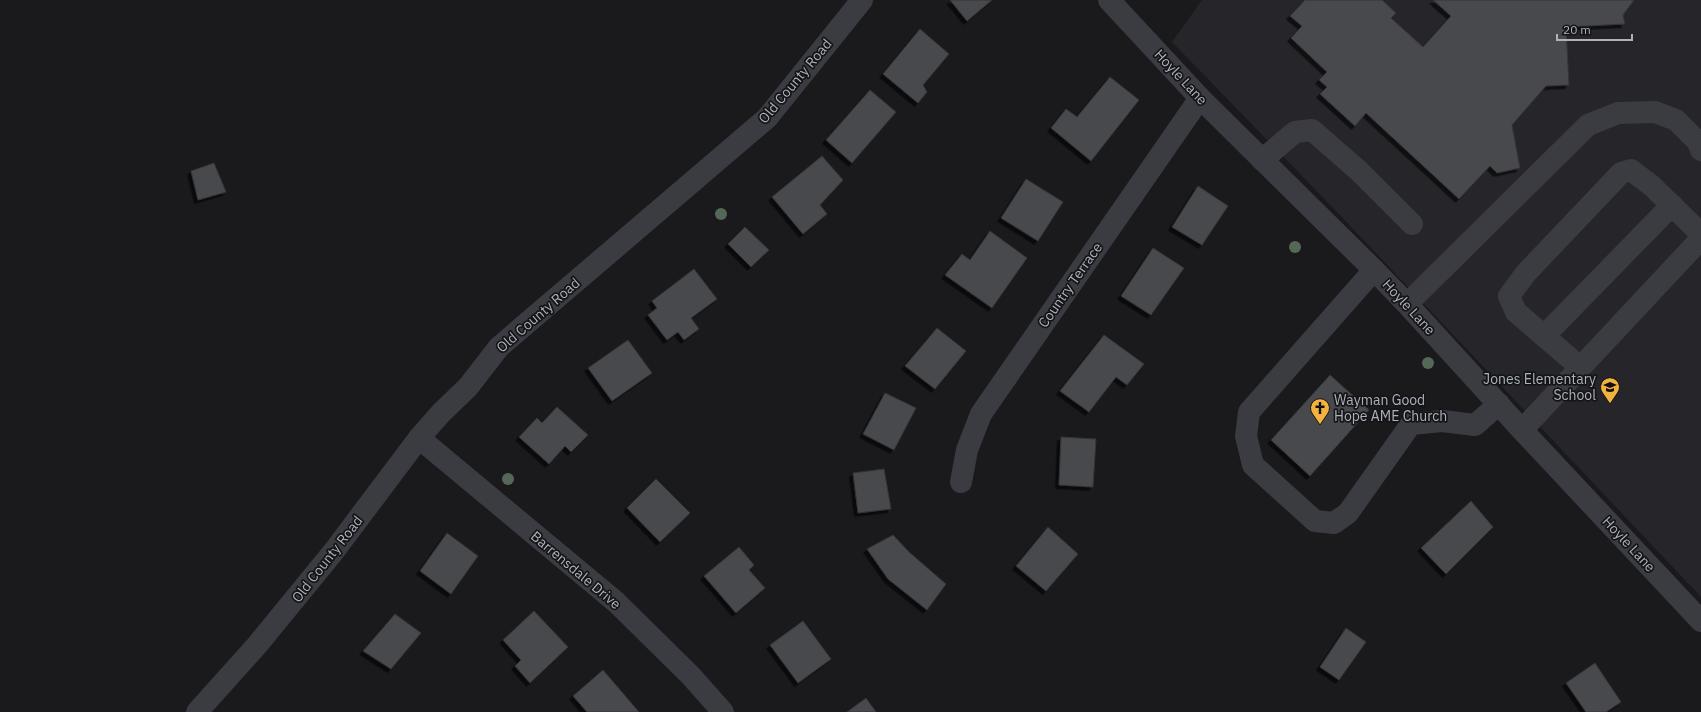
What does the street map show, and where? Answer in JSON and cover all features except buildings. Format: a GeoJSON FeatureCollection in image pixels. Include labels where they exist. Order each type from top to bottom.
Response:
{"type":"FeatureCollection","features":[{"type":"Feature","properties":{"kind":"street","name":"Old County Road"},"geometry":{"type":"LineString","coordinates":[[197,712],[258,644],[338,546],[419,438],[441,413],[468,387],[498,347],[767,118],[862,0]]}},
{"type":"Feature","properties":{"kind":"street","name":"Hoyle Lane"},"geometry":{"type":"LineString","coordinates":[[1109,0],[1200,98],[1407,304],[1522,430],[1701,621]]}},
{"type":"Feature","properties":{"kind":"street","name":"Country Terrace"},"geometry":{"type":"LineString","coordinates":[[961,482],[967,450],[981,414],[1200,98]]}},
{"type":"Feature","properties":{"kind":"street"},"geometry":{"type":"LineString","coordinates":[[1407,304],[1588,126],[1618,113],[1655,112],[1676,120],[1698,142],[1701,150]]}},
{"type":"Feature","properties":{"kind":"street"},"geometry":{"type":"LineString","coordinates":[[1262,160],[1295,132],[1312,130],[1359,172],[1412,224]]}},
{"type":"Feature","properties":{"kind":"street"},"geometry":{"type":"LineString","coordinates":[[1522,430],[1696,244],[1701,235],[1652,186],[1631,170],[1622,173],[1526,273],[1509,296],[1516,312],[1580,367]]}},
{"type":"Feature","properties":{"kind":"street"},"geometry":{"type":"LineString","coordinates":[[1544,336],[1672,205]]}},
{"type":"Feature","properties":{"kind":"street"},"geometry":{"type":"LineString","coordinates":[[1374,270],[1249,412],[1246,436],[1253,466],[1315,521],[1334,523],[1348,513],[1411,424],[1442,421],[1475,425],[1499,404]]}},
{"type":"Feature","properties":{"kind":"street","name":"Barrensdale Drive"},"geometry":{"type":"LineString","coordinates":[[419,438],[616,602],[690,676],[723,712]]}},
{"type":"Feature","properties":{"kind":"shaded area","name":"Jones Elementary School"},"geometry":{"type":"Polygon","coordinates":[[[1202,0],[1701,0],[1701,597],[1337,212],[1172,42],[1202,0]]]}},
{"type":"Feature","properties":{"kind":"place","name":"Jones Elementary School"},"geometry":{"type":"Point","coordinates":[1610,404]}},
{"type":"Feature","properties":{"kind":"place","name":"Wayman Good Hope AME Church"},"geometry":{"type":"Point","coordinates":[1320,425]}}]}
